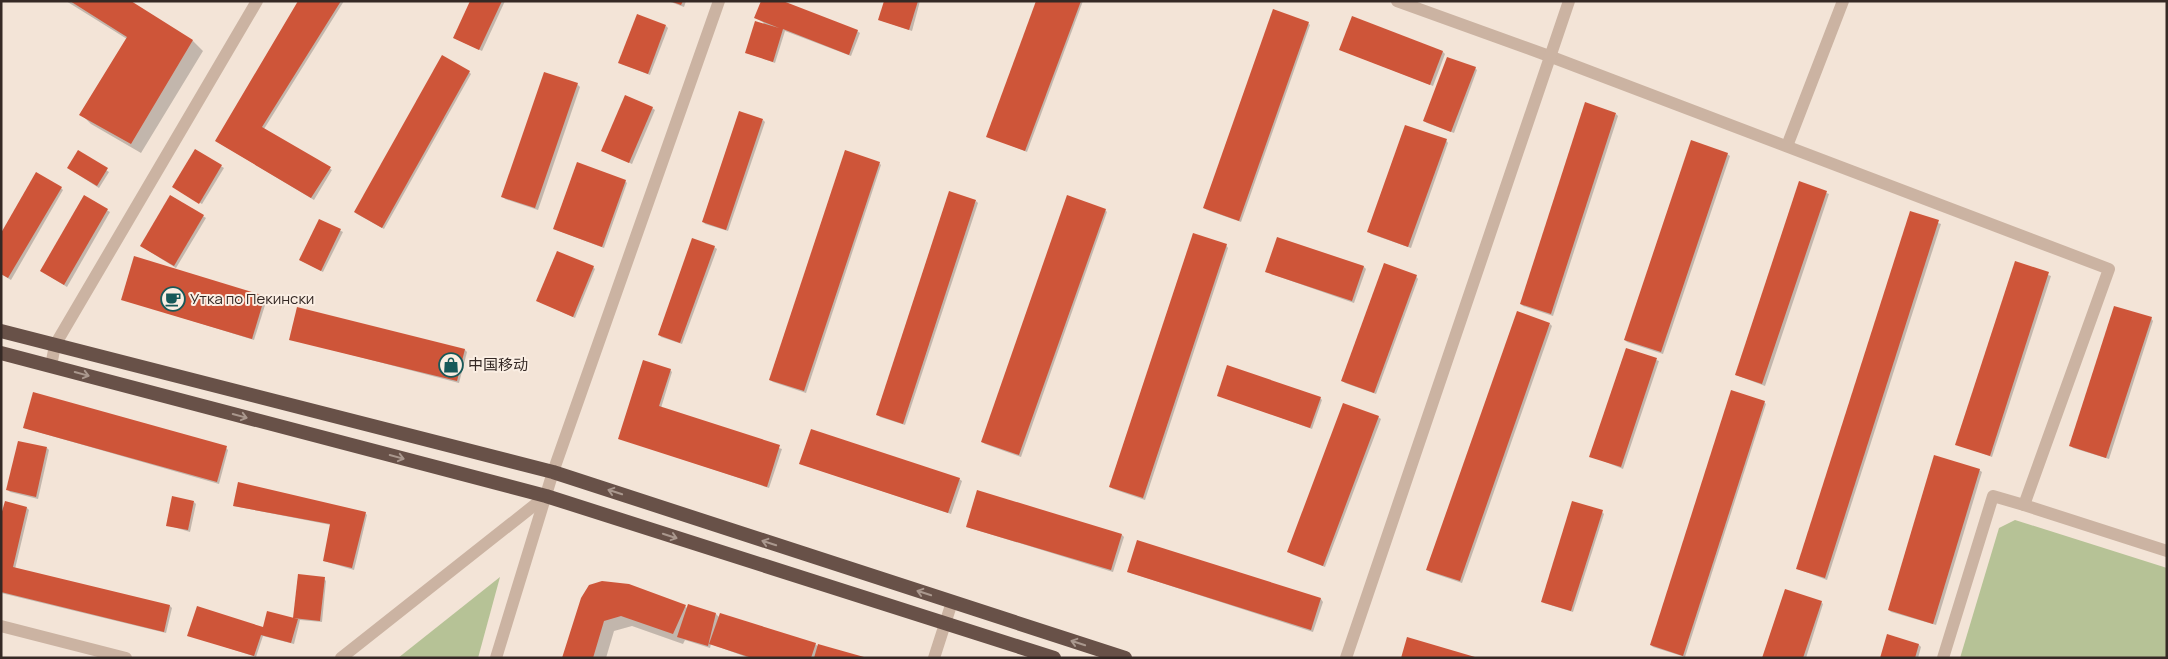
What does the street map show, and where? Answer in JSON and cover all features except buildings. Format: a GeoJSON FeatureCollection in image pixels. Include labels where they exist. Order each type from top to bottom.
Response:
{"type":"FeatureCollection","features":[{"type":"Feature","properties":{"kind":"highway"},"geometry":{"type":"LineString","coordinates":[[1,331],[553,472],[1125,658]]}},
{"type":"Feature","properties":{"kind":"highway"},"geometry":{"type":"LineString","coordinates":[[1,353],[546,496],[1054,658]]}},
{"type":"Feature","properties":{"kind":"street"},"geometry":{"type":"LineString","coordinates":[[51,366],[55,345],[257,1]]}},
{"type":"Feature","properties":{"kind":"street"},"geometry":{"type":"LineString","coordinates":[[496,658],[553,472],[719,1]]}},
{"type":"Feature","properties":{"kind":"street"},"geometry":{"type":"LineString","coordinates":[[1397,1],[1550,56],[2109,269],[2024,505]]}},
{"type":"Feature","properties":{"kind":"street"},"geometry":{"type":"LineString","coordinates":[[1346,658],[1569,1]]}},
{"type":"Feature","properties":{"kind":"street"},"geometry":{"type":"LineString","coordinates":[[1787,146],[1842,1]]}},
{"type":"Feature","properties":{"kind":"street"},"geometry":{"type":"LineString","coordinates":[[341,658],[546,496]]}},
{"type":"Feature","properties":{"kind":"street"},"geometry":{"type":"LineString","coordinates":[[1943,658],[1994,496],[2167,551]]}},
{"type":"Feature","properties":{"kind":"street"},"geometry":{"type":"LineString","coordinates":[[934,658],[952,602]]}},
{"type":"Feature","properties":{"kind":"street"},"geometry":{"type":"LineString","coordinates":[[1,626],[126,658]]}},
{"type":"Feature","properties":{"kind":"green space"},"geometry":{"type":"Polygon","coordinates":[[[2015,520],[2167,568],[2167,658],[1960,658],[1999,528],[2015,520]]]}},
{"type":"Feature","properties":{"kind":"green space"},"geometry":{"type":"Polygon","coordinates":[[[500,577],[478,658],[398,658],[500,577]]]}},
{"type":"Feature","properties":{"kind":"place","name":"Утка по Пекински"},"geometry":{"type":"Point","coordinates":[173,299]}},
{"type":"Feature","properties":{"kind":"place","name":"中国移动"},"geometry":{"type":"Point","coordinates":[451,365]}}]}
